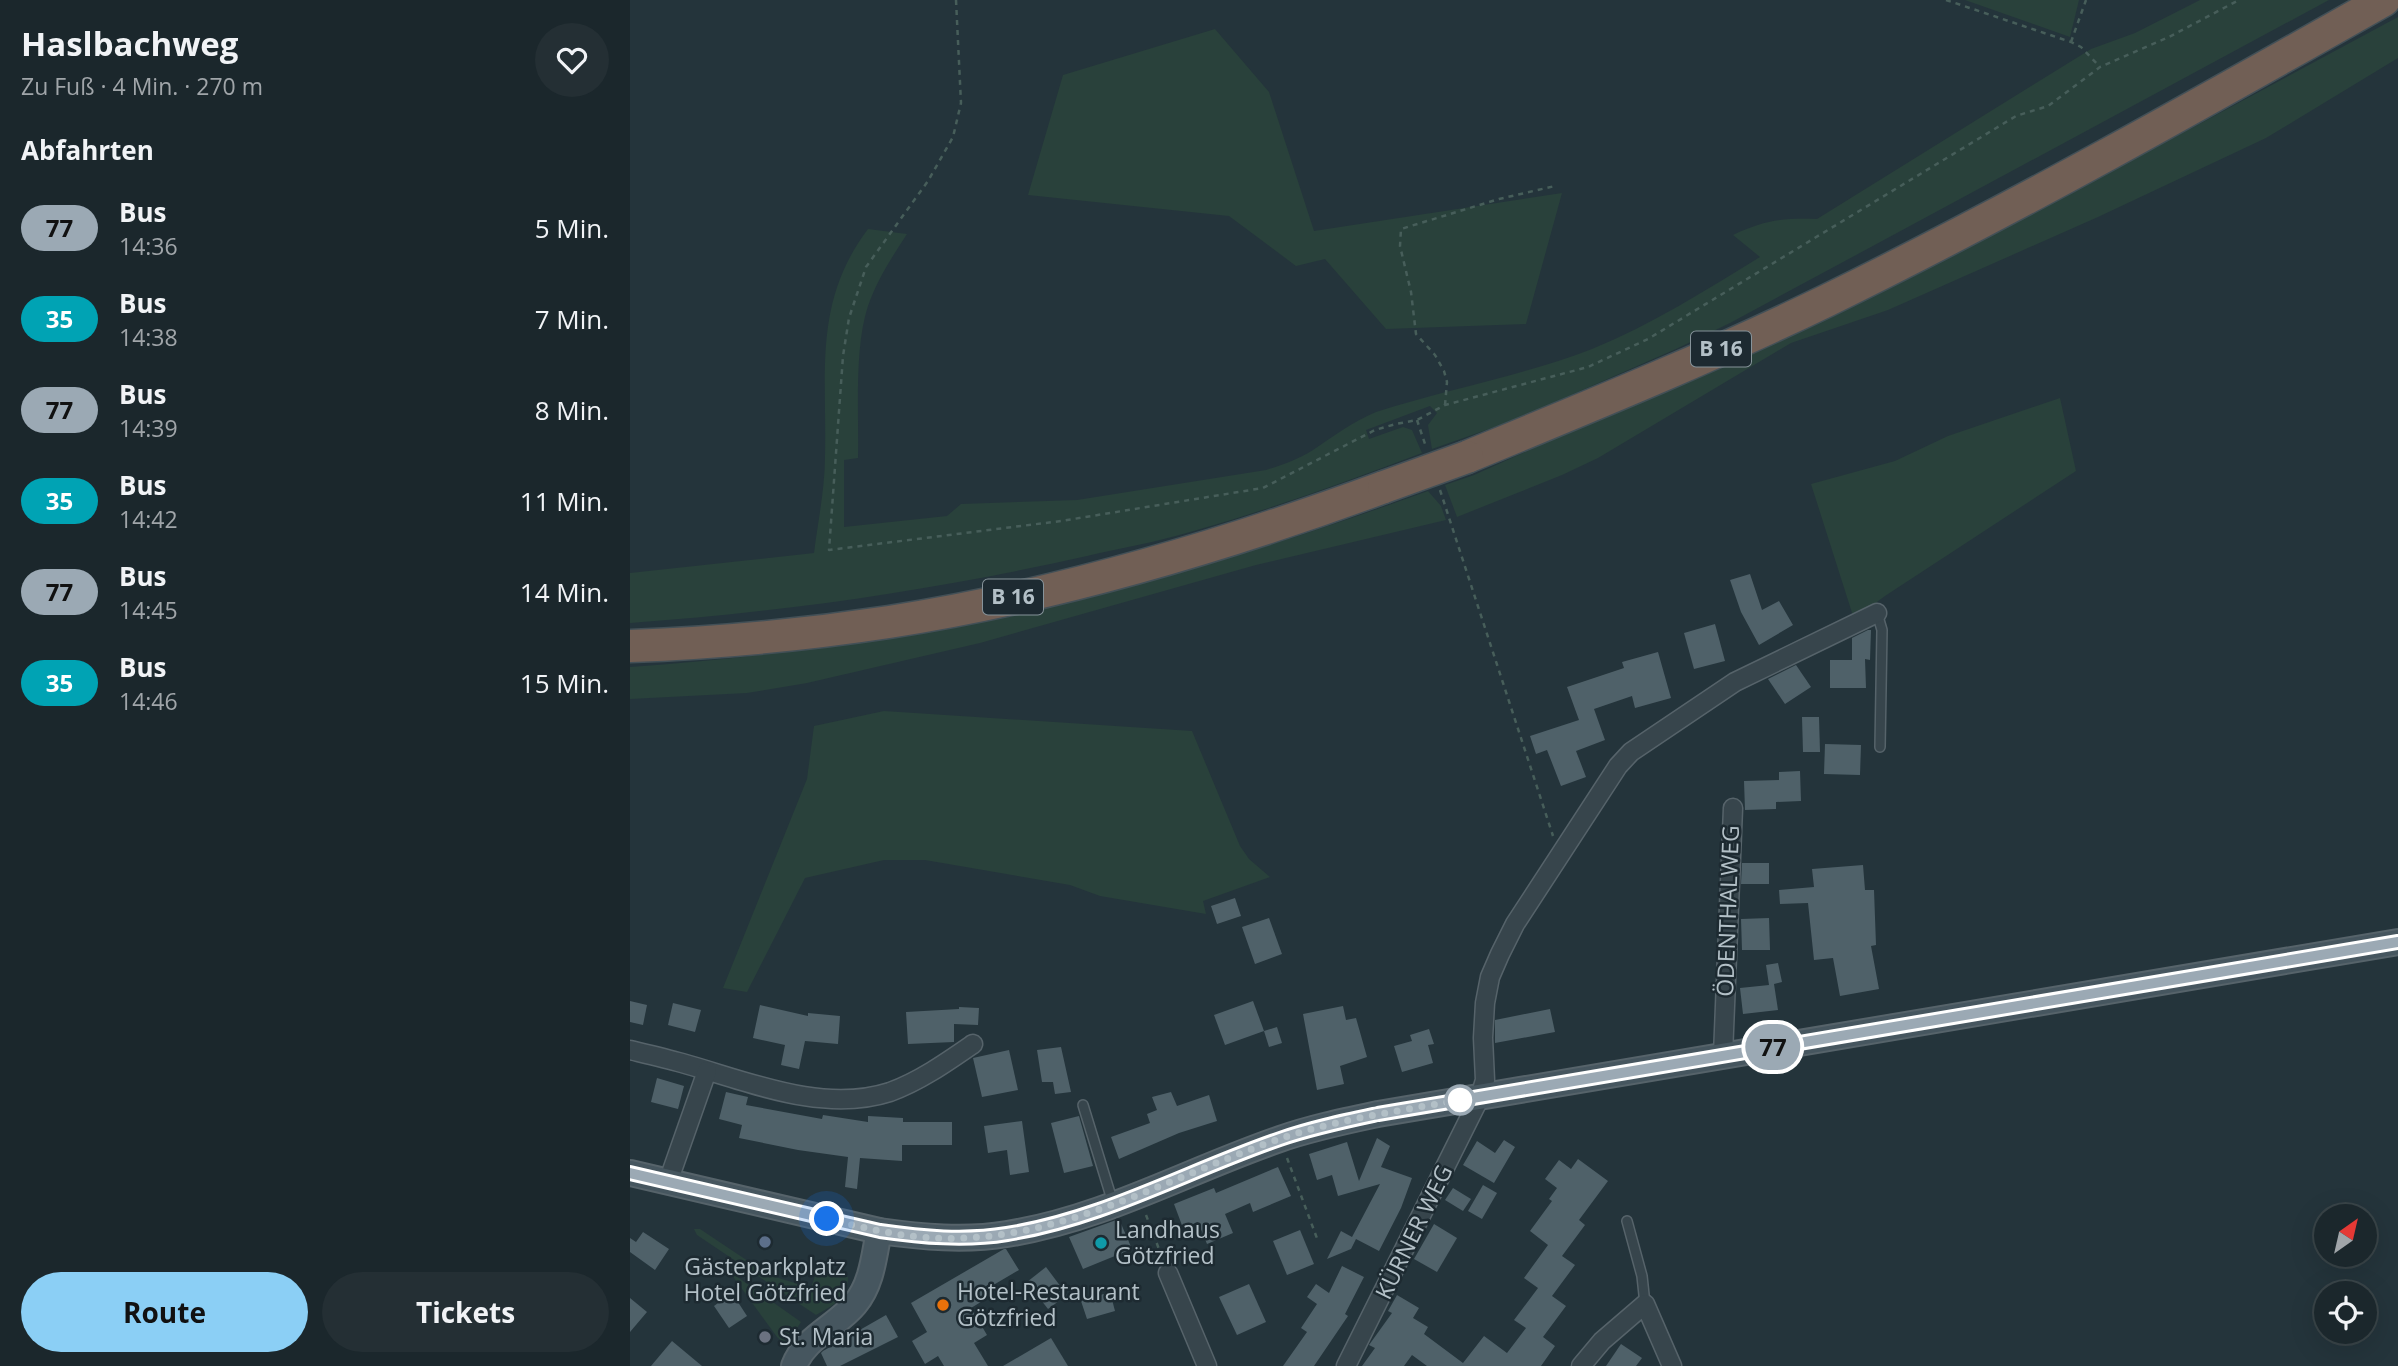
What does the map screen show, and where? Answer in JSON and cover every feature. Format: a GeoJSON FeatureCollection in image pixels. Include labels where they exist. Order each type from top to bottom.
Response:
{"type":"FeatureCollection","features":[{"type":"Feature","properties":{"kind":"highway","name":"B 16"},"geometry":{"type":"LineString","coordinates":[[630,646],[788,635],[890,622],[974,606],[1190,553],[1293,521],[1467,457],[1672,371],[1838,295],[2191,109],[2384,0]]}},
{"type":"Feature","properties":{"kind":"street","name":"KÜRNER WEG"},"geometry":{"type":"LineString","coordinates":[[1346,1366],[1479,1097],[1485,1080],[1483,1038],[1490,977],[1515,924],[1618,766],[1631,752],[1735,682],[1877,613]]}},
{"type":"Feature","properties":{"kind":"street","name":"ÖDENTHALWEG"},"geometry":{"type":"LineString","coordinates":[[1723,1055],[1732,808]]}},
{"type":"Feature","properties":{"kind":"street"},"geometry":{"type":"LineString","coordinates":[[630,1173],[880,1231],[921,1237],[1006,1235],[1067,1221],[1114,1205],[1280,1139],[1378,1114],[2398,942]]}},
{"type":"Feature","properties":{"kind":"street"},"geometry":{"type":"LineString","coordinates":[[630,1050],[800,1095],[830,1099],[858,1098],[889,1092],[941,1066],[972,1044]]}},
{"type":"Feature","properties":{"kind":"street"},"geometry":{"type":"LineString","coordinates":[[668,1182],[707,1071]]}},
{"type":"Feature","properties":{"kind":"street"},"geometry":{"type":"LineString","coordinates":[[794,1366],[820,1332],[843,1316],[862,1294],[880,1231]]}},
{"type":"Feature","properties":{"kind":"street"},"geometry":{"type":"LineString","coordinates":[[1168,1273],[1207,1366]]}},
{"type":"Feature","properties":{"kind":"street"},"geometry":{"type":"LineString","coordinates":[[1581,1366],[1602,1342],[1645,1304],[1672,1366]]}},
{"type":"Feature","properties":{"kind":"lane"},"geometry":{"type":"LineString","coordinates":[[1877,613],[1882,630],[1880,747]]}},
{"type":"Feature","properties":{"kind":"lane"},"geometry":{"type":"LineString","coordinates":[[1083,1105],[1114,1205]]}},
{"type":"Feature","properties":{"kind":"lane"},"geometry":{"type":"LineString","coordinates":[[1627,1220],[1642,1276],[1645,1304]]}},
{"type":"Feature","properties":{"kind":"path"},"geometry":{"type":"LineString","coordinates":[[956,0],[961,103],[953,136],[928,181],[866,267],[849,318],[842,356],[829,550],[1061,521],[1263,488],[1375,430],[1417,421],[1445,405],[1588,368],[1648,339],[2017,116],[2048,106],[2100,66],[2169,37],[2239,0]]}},
{"type":"Feature","properties":{"kind":"path"},"geometry":{"type":"LineString","coordinates":[[1946,0],[2071,42],[2081,47],[2100,66]]}},
{"type":"Feature","properties":{"kind":"path"},"geometry":{"type":"LineString","coordinates":[[2071,42],[2086,0]]}},
{"type":"Feature","properties":{"kind":"path"},"geometry":{"type":"LineString","coordinates":[[1445,405],[1447,382],[1444,371],[1435,355],[1416,334],[1411,292],[1400,246],[1401,229],[1499,199],[1555,186]]}},
{"type":"Feature","properties":{"kind":"path"},"geometry":{"type":"LineString","coordinates":[[1417,421],[1425,447]]}},
{"type":"Feature","properties":{"kind":"path"},"geometry":{"type":"LineString","coordinates":[[1438,486],[1559,856]]}},
{"type":"Feature","properties":{"kind":"path"},"geometry":{"type":"LineString","coordinates":[[1280,1139],[1318,1241]]}},
{"type":"Feature","properties":{"kind":"path"},"geometry":{"type":"LineString","coordinates":[[1138,1195],[1168,1273]]}},
{"type":"Feature","properties":{"kind":"green space"},"geometry":{"type":"Polygon","coordinates":[[[1965,0],[2079,0],[2070,37],[1965,0]]]}},
{"type":"Feature","properties":{"kind":"green space"},"geometry":{"type":"Polygon","coordinates":[[[2200,0],[2329,0],[1730,323],[1512,421],[1432,449],[1428,425],[1437,413],[1430,406],[1366,430],[1369,439],[1403,427],[1412,430],[1422,453],[1278,505],[1152,542],[974,579],[860,598],[745,613],[630,623],[630,573],[814,553],[825,468],[825,367],[831,311],[838,283],[850,256],[868,229],[907,234],[876,287],[864,323],[859,361],[858,458],[844,460],[844,527],[947,516],[961,504],[1077,500],[1266,470],[1302,456],[1376,412],[1566,359],[1636,329],[1760,257],[1733,235],[1774,221],[1817,219],[2091,49],[2135,33],[2200,0]]]}},
{"type":"Feature","properties":{"kind":"green space"},"geometry":{"type":"Polygon","coordinates":[[[2398,17],[2398,58],[2266,138],[2098,217],[1888,310],[1791,343],[1598,458],[1457,517],[1445,485],[1474,475],[1831,314],[2054,202],[2398,17]]]}},
{"type":"Feature","properties":{"kind":"green space"},"geometry":{"type":"Polygon","coordinates":[[[1215,29],[1269,92],[1314,231],[1562,193],[1526,324],[1386,329],[1325,259],[1296,266],[1229,216],[1028,195],[1063,75],[1215,29]]]}},
{"type":"Feature","properties":{"kind":"green space"},"geometry":{"type":"Polygon","coordinates":[[[2060,398],[2076,471],[1854,619],[1811,484],[1895,461],[1948,436],[2060,398]]]}},
{"type":"Feature","properties":{"kind":"green space"},"geometry":{"type":"Polygon","coordinates":[[[1428,491],[1441,506],[1446,520],[1256,565],[980,643],[807,683],[747,693],[630,699],[630,667],[862,641],[1033,609],[1218,561],[1428,491]]]}},
{"type":"Feature","properties":{"kind":"green space"},"geometry":{"type":"Polygon","coordinates":[[[884,711],[1192,731],[1240,846],[1249,859],[1270,877],[1203,901],[1206,914],[1100,896],[1070,885],[925,860],[884,860],[805,878],[747,992],[723,988],[807,779],[814,726],[884,711]]]}},
{"type":"Feature","properties":{"kind":"green space"},"geometry":{"type":"Polygon","coordinates":[[[694,1229],[700,1229],[769,1275],[811,1288],[817,1270],[848,1277],[845,1291],[838,1301],[816,1315],[697,1235],[694,1229]]]}},
{"type":"Feature","properties":{"kind":"green space"},"geometry":{"type":"Polygon","coordinates":[[[729,1271],[801,1322],[786,1345],[777,1337],[729,1271]]]}},
{"type":"Feature","properties":{"kind":"building"},"geometry":{"type":"Polygon","coordinates":[[[1750,574],[1762,610],[1779,601],[1793,625],[1759,645],[1741,612],[1730,580],[1750,574]]]}},
{"type":"Feature","properties":{"kind":"building"},"geometry":{"type":"Polygon","coordinates":[[[1715,624],[1725,661],[1694,669],[1684,633],[1715,624]]]}},
{"type":"Feature","properties":{"kind":"building"},"geometry":{"type":"Polygon","coordinates":[[[1871,630],[1870,660],[1865,659],[1866,688],[1830,688],[1830,660],[1852,660],[1852,638],[1871,630]]]}},
{"type":"Feature","properties":{"kind":"building"},"geometry":{"type":"Polygon","coordinates":[[[1658,652],[1671,698],[1635,708],[1632,696],[1594,709],[1605,740],[1576,751],[1586,777],[1561,786],[1547,750],[1536,754],[1530,736],[1579,720],[1567,687],[1624,668],[1622,662],[1658,652]]]}},
{"type":"Feature","properties":{"kind":"building"},"geometry":{"type":"Polygon","coordinates":[[[1796,665],[1811,687],[1785,704],[1768,679],[1796,665]]]}},
{"type":"Feature","properties":{"kind":"building"},"geometry":{"type":"Polygon","coordinates":[[[1802,717],[1819,717],[1820,752],[1803,752],[1802,717]]]}},
{"type":"Feature","properties":{"kind":"building"},"geometry":{"type":"Polygon","coordinates":[[[1825,744],[1861,745],[1860,775],[1824,774],[1825,744]]]}},
{"type":"Feature","properties":{"kind":"building"},"geometry":{"type":"Polygon","coordinates":[[[1800,771],[1801,801],[1776,802],[1776,809],[1745,810],[1744,781],[1779,780],[1779,772],[1800,771]]]}},
{"type":"Feature","properties":{"kind":"building"},"geometry":{"type":"Polygon","coordinates":[[[1742,863],[1769,863],[1769,884],[1741,884],[1742,863]]]}},
{"type":"Feature","properties":{"kind":"building"},"geometry":{"type":"Polygon","coordinates":[[[1863,865],[1865,890],[1874,890],[1876,945],[1871,946],[1879,989],[1840,996],[1833,958],[1814,960],[1808,903],[1780,904],[1779,890],[1814,887],[1812,869],[1863,865]]]}},
{"type":"Feature","properties":{"kind":"building"},"geometry":{"type":"Polygon","coordinates":[[[1235,898],[1241,916],[1217,924],[1211,906],[1235,898]]]}},
{"type":"Feature","properties":{"kind":"building"},"geometry":{"type":"Polygon","coordinates":[[[1269,918],[1282,954],[1255,964],[1242,927],[1269,918]]]}},
{"type":"Feature","properties":{"kind":"building"},"geometry":{"type":"Polygon","coordinates":[[[1769,918],[1770,950],[1742,950],[1741,919],[1769,918]]]}},
{"type":"Feature","properties":{"kind":"building"},"geometry":{"type":"Polygon","coordinates":[[[1778,963],[1782,982],[1774,984],[1778,1010],[1743,1014],[1740,988],[1769,985],[1766,965],[1778,963]]]}},
{"type":"Feature","properties":{"kind":"building"},"geometry":{"type":"Polygon","coordinates":[[[630,1001],[647,1005],[643,1025],[630,1022],[630,1001]]]}},
{"type":"Feature","properties":{"kind":"building"},"geometry":{"type":"Polygon","coordinates":[[[1253,1001],[1264,1031],[1225,1045],[1214,1015],[1253,1001]]]}},
{"type":"Feature","properties":{"kind":"building"},"geometry":{"type":"Polygon","coordinates":[[[673,1003],[701,1010],[695,1032],[668,1025],[673,1003]]]}},
{"type":"Feature","properties":{"kind":"building"},"geometry":{"type":"Polygon","coordinates":[[[760,1005],[808,1016],[808,1013],[840,1016],[838,1044],[805,1041],[799,1069],[781,1065],[785,1045],[753,1038],[760,1005]]]}},
{"type":"Feature","properties":{"kind":"building"},"geometry":{"type":"Polygon","coordinates":[[[1343,1006],[1346,1020],[1356,1018],[1367,1057],[1340,1066],[1344,1084],[1317,1090],[1303,1014],[1343,1006]]]}},
{"type":"Feature","properties":{"kind":"building"},"geometry":{"type":"Polygon","coordinates":[[[979,1008],[978,1025],[954,1024],[954,1042],[908,1044],[906,1012],[979,1008]]]}},
{"type":"Feature","properties":{"kind":"building"},"geometry":{"type":"Polygon","coordinates":[[[1550,1009],[1555,1032],[1495,1043],[1495,1020],[1550,1009]]]}},
{"type":"Feature","properties":{"kind":"building"},"geometry":{"type":"Polygon","coordinates":[[[1277,1027],[1282,1043],[1269,1047],[1264,1031],[1277,1027]]]}},
{"type":"Feature","properties":{"kind":"building"},"geometry":{"type":"Polygon","coordinates":[[[1429,1029],[1434,1044],[1428,1045],[1433,1063],[1402,1072],[1394,1046],[1412,1041],[1410,1035],[1429,1029]]]}},
{"type":"Feature","properties":{"kind":"building"},"geometry":{"type":"Polygon","coordinates":[[[1061,1047],[1071,1092],[1055,1094],[1053,1082],[1042,1082],[1037,1050],[1061,1047]]]}},
{"type":"Feature","properties":{"kind":"building"},"geometry":{"type":"Polygon","coordinates":[[[1009,1050],[1018,1090],[982,1097],[973,1058],[1009,1050]]]}},
{"type":"Feature","properties":{"kind":"building"},"geometry":{"type":"Polygon","coordinates":[[[657,1078],[684,1086],[678,1109],[651,1102],[657,1078]]]}},
{"type":"Feature","properties":{"kind":"building"},"geometry":{"type":"Polygon","coordinates":[[[726,1092],[748,1097],[746,1105],[822,1119],[823,1115],[868,1122],[868,1116],[903,1118],[903,1122],[952,1122],[952,1145],[902,1145],[902,1161],[860,1158],[857,1189],[845,1187],[848,1157],[739,1138],[742,1125],[719,1119],[726,1092]]]}},
{"type":"Feature","properties":{"kind":"building"},"geometry":{"type":"Polygon","coordinates":[[[1171,1092],[1177,1106],[1209,1095],[1217,1121],[1179,1133],[1119,1159],[1111,1137],[1150,1123],[1147,1114],[1157,1110],[1152,1097],[1171,1092]]]}},
{"type":"Feature","properties":{"kind":"building"},"geometry":{"type":"Polygon","coordinates":[[[1079,1116],[1093,1166],[1064,1173],[1051,1123],[1079,1116]]]}},
{"type":"Feature","properties":{"kind":"building"},"geometry":{"type":"Polygon","coordinates":[[[1022,1121],[1029,1172],[1010,1175],[1007,1150],[988,1153],[984,1126],[1022,1121]]]}},
{"type":"Feature","properties":{"kind":"building"},"geometry":{"type":"Polygon","coordinates":[[[1377,1138],[1390,1146],[1381,1167],[1412,1178],[1401,1208],[1379,1251],[1356,1239],[1351,1249],[1327,1259],[1341,1231],[1352,1237],[1380,1184],[1338,1196],[1332,1175],[1317,1180],[1309,1154],[1347,1142],[1359,1181],[1377,1138]]]}},
{"type":"Feature","properties":{"kind":"building"},"geometry":{"type":"Polygon","coordinates":[[[1504,1140],[1515,1147],[1494,1183],[1463,1165],[1477,1141],[1495,1153],[1504,1140]]]}},
{"type":"Feature","properties":{"kind":"building"},"geometry":{"type":"Polygon","coordinates":[[[1578,1159],[1608,1181],[1579,1220],[1585,1225],[1562,1256],[1575,1265],[1552,1296],[1566,1306],[1543,1337],[1555,1346],[1541,1366],[1427,1366],[1412,1355],[1404,1366],[1362,1366],[1375,1348],[1369,1345],[1392,1313],[1388,1311],[1397,1295],[1419,1308],[1413,1318],[1428,1327],[1424,1334],[1463,1363],[1484,1336],[1507,1353],[1526,1328],[1514,1320],[1538,1288],[1524,1278],[1548,1245],[1530,1231],[1552,1201],[1549,1199],[1557,1188],[1545,1179],[1559,1160],[1571,1169],[1578,1159]]]}},
{"type":"Feature","properties":{"kind":"building"},"geometry":{"type":"Polygon","coordinates":[[[1278,1167],[1291,1196],[1253,1212],[1250,1203],[1225,1214],[1233,1233],[1207,1244],[1198,1222],[1183,1228],[1174,1204],[1214,1188],[1216,1193],[1278,1167]]]}},
{"type":"Feature","properties":{"kind":"building"},"geometry":{"type":"Polygon","coordinates":[[[1483,1185],[1497,1193],[1482,1219],[1468,1211],[1483,1185]]]}},
{"type":"Feature","properties":{"kind":"building"},"geometry":{"type":"Polygon","coordinates":[[[1453,1188],[1471,1199],[1463,1211],[1445,1200],[1453,1188]]]}},
{"type":"Feature","properties":{"kind":"building","name":"Landhaus Götzfried"},"geometry":{"type":"Polygon","coordinates":[[[1119,1219],[1132,1249],[1083,1269],[1069,1237],[1119,1219]]]}},
{"type":"Feature","properties":{"kind":"building"},"geometry":{"type":"Polygon","coordinates":[[[1434,1224],[1457,1238],[1437,1272],[1414,1259],[1434,1224]]]}},
{"type":"Feature","properties":{"kind":"building"},"geometry":{"type":"Polygon","coordinates":[[[1300,1230],[1314,1264],[1287,1275],[1273,1241],[1300,1230]]]}},
{"type":"Feature","properties":{"kind":"building"},"geometry":{"type":"Polygon","coordinates":[[[643,1232],[669,1249],[655,1270],[630,1252],[630,1238],[636,1242],[643,1232]]]}},
{"type":"Feature","properties":{"kind":"building","name":"Hotel-Restaurant Götzfried"},"geometry":{"type":"Polygon","coordinates":[[[1004,1249],[1019,1270],[990,1287],[994,1294],[971,1308],[987,1335],[974,1343],[988,1366],[944,1366],[938,1356],[925,1364],[912,1341],[927,1332],[911,1303],[1004,1249]]]}},
{"type":"Feature","properties":{"kind":"building"},"geometry":{"type":"Polygon","coordinates":[[[1342,1266],[1364,1277],[1345,1314],[1348,1316],[1314,1366],[1283,1366],[1307,1332],[1301,1328],[1317,1304],[1307,1297],[1316,1284],[1329,1293],[1342,1266]]]}},
{"type":"Feature","properties":{"kind":"building"},"geometry":{"type":"Polygon","coordinates":[[[1046,1267],[1067,1295],[1048,1309],[1027,1282],[1046,1267]]]}},
{"type":"Feature","properties":{"kind":"building"},"geometry":{"type":"Polygon","coordinates":[[[1249,1284],[1266,1322],[1237,1335],[1219,1297],[1249,1284]]]}},
{"type":"Feature","properties":{"kind":"building"},"geometry":{"type":"Polygon","coordinates":[[[1110,1292],[1115,1311],[1087,1319],[1081,1301],[1110,1292]]]}},
{"type":"Feature","properties":{"kind":"building"},"geometry":{"type":"Polygon","coordinates":[[[732,1293],[747,1316],[729,1328],[714,1306],[732,1293]]]}},
{"type":"Feature","properties":{"kind":"building"},"geometry":{"type":"Polygon","coordinates":[[[630,1298],[647,1312],[630,1332],[630,1298]]]}},
{"type":"Feature","properties":{"kind":"building"},"geometry":{"type":"Polygon","coordinates":[[[886,1315],[898,1337],[840,1366],[827,1366],[821,1353],[823,1351],[886,1315]]]}},
{"type":"Feature","properties":{"kind":"building","name":"Hotel-Restaurant Götzfried"},"geometry":{"type":"Polygon","coordinates":[[[1051,1338],[1068,1366],[1003,1366],[1051,1338]]]}},
{"type":"Feature","properties":{"kind":"building"},"geometry":{"type":"Polygon","coordinates":[[[672,1341],[702,1366],[651,1366],[672,1341]]]}},
{"type":"Feature","properties":{"kind":"building"},"geometry":{"type":"Polygon","coordinates":[[[1621,1344],[1642,1358],[1636,1366],[1606,1366],[1621,1344]]]}},
{"type":"Feature","properties":{"kind":"bus line","name":"77"},"geometry":{"type":"LineString","coordinates":[[630,1173],[880,1231],[921,1237],[1006,1235],[1067,1221],[1114,1205],[1280,1139],[1378,1114],[2398,942]]}},
{"type":"Feature","properties":{"kind":"place","name":"Gästeparkplatz Hotel Götzfried"},"geometry":{"type":"Point","coordinates":[765,1242]}},
{"type":"Feature","properties":{"kind":"place","name":"Landhaus Götzfried"},"geometry":{"type":"Point","coordinates":[1101,1243]}},
{"type":"Feature","properties":{"kind":"place","name":"Hotel-Restaurant Götzfried"},"geometry":{"type":"Point","coordinates":[943,1305]}},
{"type":"Feature","properties":{"kind":"place","name":"St. Maria"},"geometry":{"type":"Point","coordinates":[765,1337]}},
{"type":"Feature","properties":{"kind":"route"},"geometry":{"type":"LineString","coordinates":[[827,1219],[921,1237],[1006,1235],[1067,1221],[1114,1205],[1280,1139],[1378,1114],[1460,1100]]}}]}
